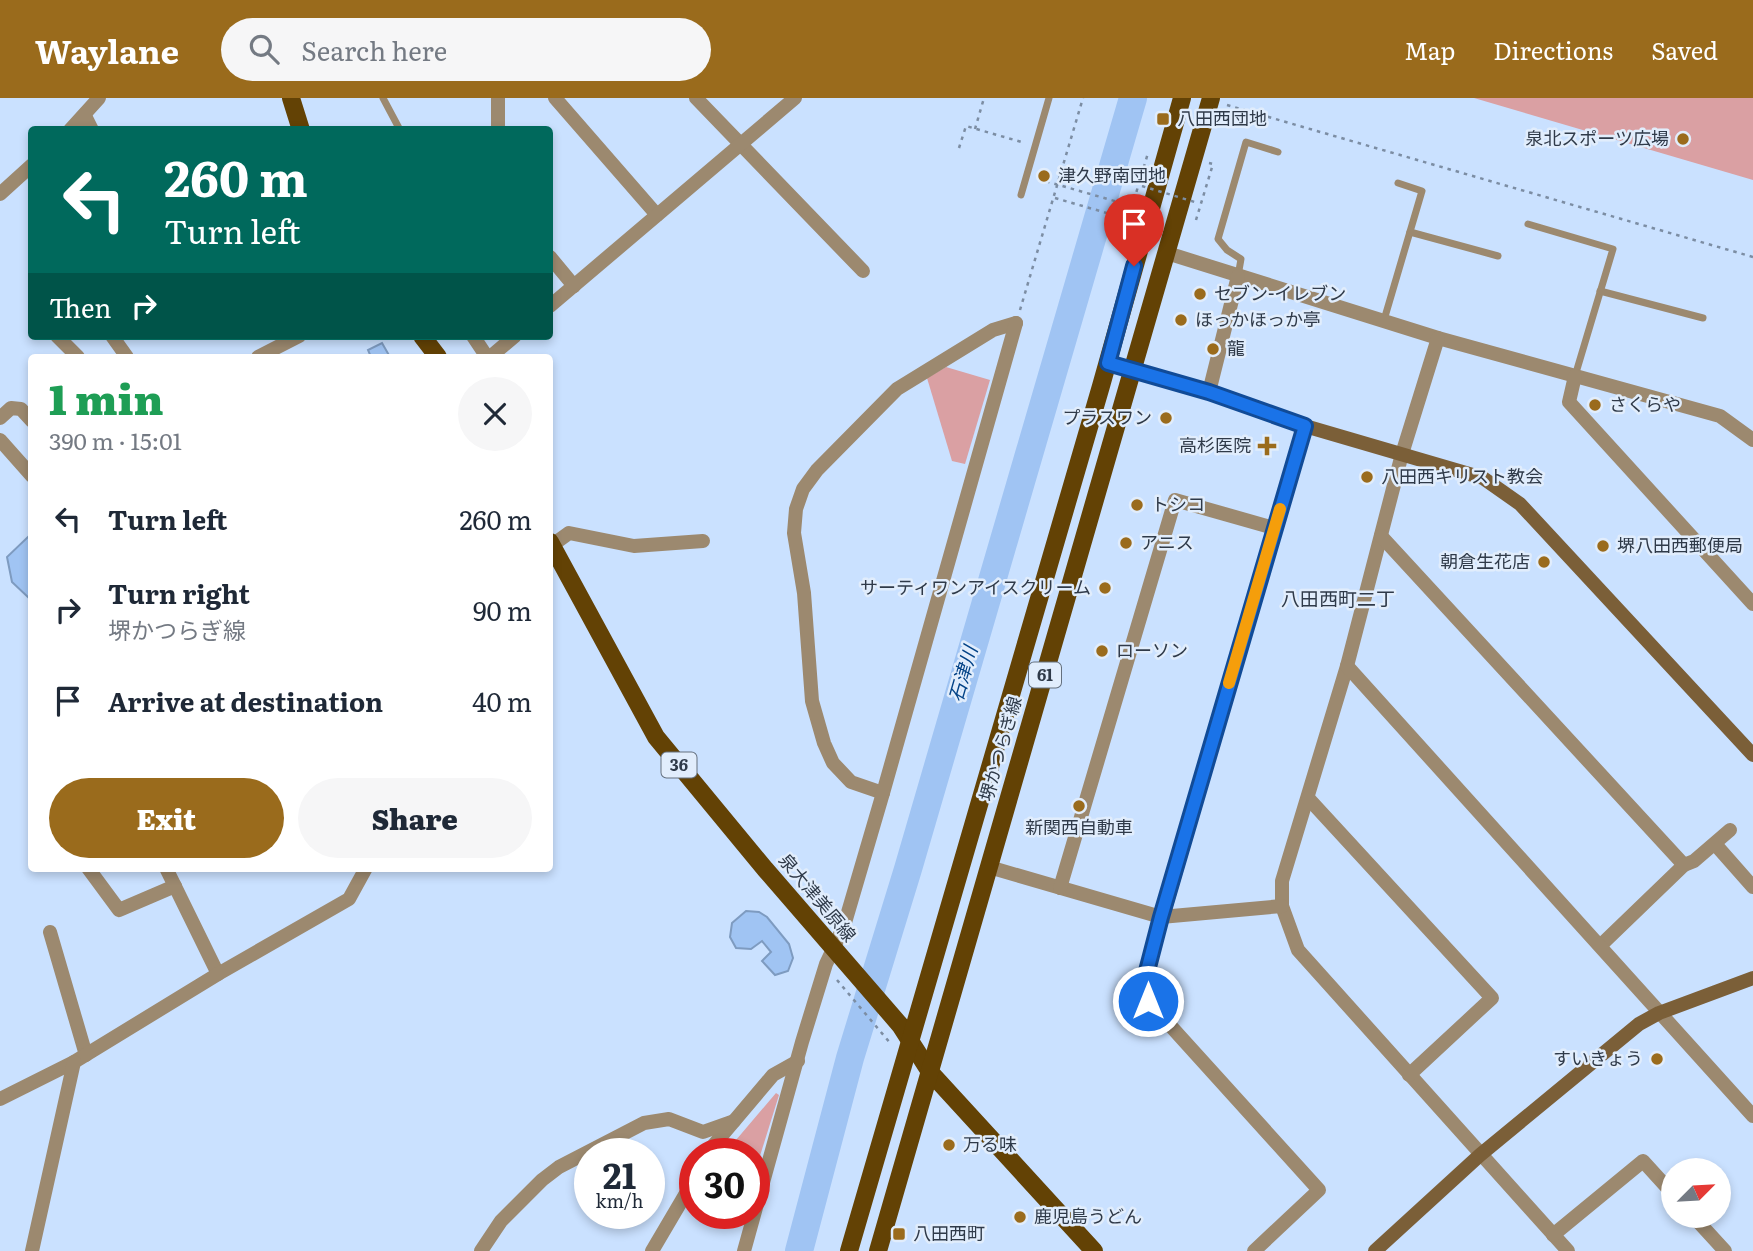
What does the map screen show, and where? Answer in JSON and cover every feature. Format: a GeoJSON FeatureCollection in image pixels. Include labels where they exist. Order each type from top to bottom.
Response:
{"type":"FeatureCollection","features":[{"type":"Feature","properties":{"kind":"main road"},"geometry":{"type":"LineString","coordinates":[[291,98],[300,126]]}},
{"type":"Feature","properties":{"kind":"main road","name":"堺かつらぎ線"},"geometry":{"type":"LineString","coordinates":[[849,1251],[1108,363],[1182,98]]}},
{"type":"Feature","properties":{"kind":"main road","name":"堺かつらぎ線"},"geometry":{"type":"LineString","coordinates":[[878,1251],[1167,253],[1219,102]]}},
{"type":"Feature","properties":{"kind":"main road"},"geometry":{"type":"LineString","coordinates":[[425,340],[436,354]]}},
{"type":"Feature","properties":{"kind":"main road","name":"泉大津美原線"},"geometry":{"type":"LineString","coordinates":[[553,549],[656,737],[833,948],[840,971],[897,1023],[930,1072],[1094,1251]]}},
{"type":"Feature","properties":{"kind":"street"},"geometry":{"type":"LineString","coordinates":[[74,126],[99,98]]}},
{"type":"Feature","properties":{"kind":"street"},"geometry":{"type":"LineString","coordinates":[[498,98],[498,126]]}},
{"type":"Feature","properties":{"kind":"street"},"geometry":{"type":"LineString","coordinates":[[555,98],[657,215]]}},
{"type":"Feature","properties":{"kind":"street"},"geometry":{"type":"LineString","coordinates":[[696,98],[863,271]]}},
{"type":"Feature","properties":{"kind":"street"},"geometry":{"type":"LineString","coordinates":[[553,304],[794,98]]}},
{"type":"Feature","properties":{"kind":"street"},"geometry":{"type":"LineString","coordinates":[[85,116],[90,126]]}},
{"type":"Feature","properties":{"kind":"street"},"geometry":{"type":"LineString","coordinates":[[0,194],[28,169]]}},
{"type":"Feature","properties":{"kind":"street"},"geometry":{"type":"LineString","coordinates":[[1167,253],[1438,338],[1720,415],[1753,440]]}},
{"type":"Feature","properties":{"kind":"street"},"geometry":{"type":"LineString","coordinates":[[553,261],[574,286]]}},
{"type":"Feature","properties":{"kind":"street"},"geometry":{"type":"LineString","coordinates":[[1209,392],[1238,276]]}},
{"type":"Feature","properties":{"kind":"street"},"geometry":{"type":"LineString","coordinates":[[883,793],[852,782],[833,763],[824,743],[812,701],[804,593],[794,533],[796,509],[803,489],[817,470],[897,389],[993,330],[1016,323]]}},
{"type":"Feature","properties":{"kind":"street"},"geometry":{"type":"LineString","coordinates":[[744,1251],[797,1061],[833,948],[844,926],[883,793],[1016,323]]}},
{"type":"Feature","properties":{"kind":"street"},"geometry":{"type":"LineString","coordinates":[[1438,338],[1402,454],[1347,666],[1282,881],[1282,906],[1298,950],[1569,1251]]}},
{"type":"Feature","properties":{"kind":"street"},"geometry":{"type":"LineString","coordinates":[[61,340],[75,354]]}},
{"type":"Feature","properties":{"kind":"street"},"geometry":{"type":"LineString","coordinates":[[264,354],[291,340]]}},
{"type":"Feature","properties":{"kind":"street"},"geometry":{"type":"LineString","coordinates":[[492,354],[510,340]]}},
{"type":"Feature","properties":{"kind":"street"},"geometry":{"type":"LineString","coordinates":[[1108,363],[1209,392],[1305,426],[1483,478],[1520,504],[1753,755]]}},
{"type":"Feature","properties":{"kind":"street"},"geometry":{"type":"LineString","coordinates":[[1575,376],[1569,402],[1753,604]]}},
{"type":"Feature","properties":{"kind":"street"},"geometry":{"type":"LineString","coordinates":[[0,418],[10,408],[21,409],[28,417]]}},
{"type":"Feature","properties":{"kind":"street"},"geometry":{"type":"LineString","coordinates":[[1254,1251],[1319,1190],[1148,1001],[1147,971],[1305,426]]}},
{"type":"Feature","properties":{"kind":"street"},"geometry":{"type":"LineString","coordinates":[[0,440],[28,472]]}},
{"type":"Feature","properties":{"kind":"street"},"geometry":{"type":"LineString","coordinates":[[1060,888],[1175,500],[1274,528]]}},
{"type":"Feature","properties":{"kind":"street"},"geometry":{"type":"LineString","coordinates":[[553,542],[569,533],[634,546],[703,541]]}},
{"type":"Feature","properties":{"kind":"street"},"geometry":{"type":"LineString","coordinates":[[1381,536],[1684,865]]}},
{"type":"Feature","properties":{"kind":"street"},"geometry":{"type":"LineString","coordinates":[[1347,666],[1753,1116]]}},
{"type":"Feature","properties":{"kind":"street"},"geometry":{"type":"LineString","coordinates":[[1308,798],[1492,998],[1409,1075]]}},
{"type":"Feature","properties":{"kind":"street"},"geometry":{"type":"LineString","coordinates":[[1601,945],[1684,865],[1695,861],[1730,830]]}},
{"type":"Feature","properties":{"kind":"street"},"geometry":{"type":"LineString","coordinates":[[1715,844],[1753,887]]}},
{"type":"Feature","properties":{"kind":"street"},"geometry":{"type":"LineString","coordinates":[[989,867],[1161,917],[1282,906]]}},
{"type":"Feature","properties":{"kind":"street"},"geometry":{"type":"LineString","coordinates":[[91,872],[119,910],[175,886]]}},
{"type":"Feature","properties":{"kind":"street"},"geometry":{"type":"LineString","coordinates":[[168,872],[218,974]]}},
{"type":"Feature","properties":{"kind":"street"},"geometry":{"type":"LineString","coordinates":[[0,1099],[80,1058],[348,899],[364,872]]}},
{"type":"Feature","properties":{"kind":"street"},"geometry":{"type":"LineString","coordinates":[[32,1251],[80,1058],[50,932]]}},
{"type":"Feature","properties":{"kind":"street"},"geometry":{"type":"LineString","coordinates":[[1375,1251],[1480,1154],[1639,1024],[1659,1013],[1753,978]]}},
{"type":"Feature","properties":{"kind":"street"},"geometry":{"type":"LineString","coordinates":[[720,1138],[774,1075],[797,1061]]}},
{"type":"Feature","properties":{"kind":"street"},"geometry":{"type":"LineString","coordinates":[[1738,1099],[1753,1093]]}},
{"type":"Feature","properties":{"kind":"street"},"geometry":{"type":"LineString","coordinates":[[481,1251],[501,1222],[542,1180],[559,1167],[644,1123],[669,1119],[703,1132],[734,1121]]}},
{"type":"Feature","properties":{"kind":"street"},"geometry":{"type":"LineString","coordinates":[[1553,1235],[1643,1161],[1661,1181]]}},
{"type":"Feature","properties":{"kind":"street"},"geometry":{"type":"LineString","coordinates":[[652,1251],[679,1205]]}},
{"type":"Feature","properties":{"kind":"street"},"geometry":{"type":"LineString","coordinates":[[1704,1228],[1725,1251]]}},
{"type":"Feature","properties":{"kind":"lane"},"geometry":{"type":"LineString","coordinates":[[383,98],[398,126]]}},
{"type":"Feature","properties":{"kind":"lane"},"geometry":{"type":"LineString","coordinates":[[1021,195],[1049,98]]}},
{"type":"Feature","properties":{"kind":"lane"},"geometry":{"type":"LineString","coordinates":[[1238,276],[1241,259],[1227,250],[1218,239],[1246,142],[1279,152]]}},
{"type":"Feature","properties":{"kind":"lane"},"geometry":{"type":"LineString","coordinates":[[1384,322],[1422,191],[1398,183]]}},
{"type":"Feature","properties":{"kind":"lane"},"geometry":{"type":"LineString","coordinates":[[1528,224],[1613,249],[1575,376]]}},
{"type":"Feature","properties":{"kind":"lane"},"geometry":{"type":"LineString","coordinates":[[1410,232],[1498,256]]}},
{"type":"Feature","properties":{"kind":"lane"},"geometry":{"type":"LineString","coordinates":[[1600,291],[1703,318]]}},
{"type":"Feature","properties":{"kind":"path"},"geometry":{"type":"LineString","coordinates":[[975,129],[984,98]]}},
{"type":"Feature","properties":{"kind":"path"},"geometry":{"type":"LineString","coordinates":[[1016,323],[1083,98]]}},
{"type":"Feature","properties":{"kind":"path"},"geometry":{"type":"LineString","coordinates":[[1219,102],[1753,257]]}},
{"type":"Feature","properties":{"kind":"path"},"geometry":{"type":"LineString","coordinates":[[959,148],[966,126],[1035,146]]}},
{"type":"Feature","properties":{"kind":"path"},"geometry":{"type":"LineString","coordinates":[[1142,186],[1198,202],[1210,163],[1213,164],[1196,220]]}},
{"type":"Feature","properties":{"kind":"path"},"geometry":{"type":"LineString","coordinates":[[1026,176],[1132,205]]}},
{"type":"Feature","properties":{"kind":"path"},"geometry":{"type":"LineString","coordinates":[[1055,198],[1134,221]]}},
{"type":"Feature","properties":{"kind":"path"},"geometry":{"type":"LineString","coordinates":[[840,971],[891,1044]]}},
{"type":"Feature","properties":{"kind":"shaded area","name":"泉北スポーツ広場"},"geometry":{"type":"Polygon","coordinates":[[[1474,98],[1753,98],[1753,180],[1474,98]]]}},
{"type":"Feature","properties":{"kind":"shaded area"},"geometry":{"type":"Polygon","coordinates":[[[946,367],[990,380],[965,464],[952,461],[927,378],[946,367]]]}},
{"type":"Feature","properties":{"kind":"shaded area"},"geometry":{"type":"Polygon","coordinates":[[[776,1093],[779,1095],[766,1138],[738,1138],[776,1093]]]}},
{"type":"Feature","properties":{"kind":"water"},"geometry":{"type":"Polygon","coordinates":[[[382,343],[388,354],[370,354],[368,350],[382,343]]]}},
{"type":"Feature","properties":{"kind":"water"},"geometry":{"type":"Polygon","coordinates":[[[28,537],[28,597],[12,582],[7,557],[28,537]]]}},
{"type":"Feature","properties":{"kind":"water"},"geometry":{"type":"Polygon","coordinates":[[[746,911],[759,912],[767,917],[789,944],[793,958],[788,971],[775,975],[762,961],[771,952],[762,941],[751,949],[736,948],[730,937],[732,923],[746,911]]]}},
{"type":"Feature","properties":{"kind":"waterway","name":"石津川"},"geometry":{"type":"LineString","coordinates":[[799,1251],[850,1058],[908,869],[1133,98]]}},
{"type":"Feature","properties":{"kind":"slow traffic"},"geometry":{"type":"LineString","coordinates":[[1229,683],[1280,509]]}},
{"type":"Feature","properties":{"kind":"place","name":"八田西団地"},"geometry":{"type":"Point","coordinates":[1163,119]}},
{"type":"Feature","properties":{"kind":"place","name":"泉北スポーツ広場"},"geometry":{"type":"Point","coordinates":[1683,139]}},
{"type":"Feature","properties":{"kind":"place","name":"津久野南団地"},"geometry":{"type":"Point","coordinates":[1044,176]}},
{"type":"Feature","properties":{"kind":"place","name":"セブン-イレブン"},"geometry":{"type":"Point","coordinates":[1200,294]}},
{"type":"Feature","properties":{"kind":"place","name":"ほっかほっか亭"},"geometry":{"type":"Point","coordinates":[1181,320]}},
{"type":"Feature","properties":{"kind":"place","name":"龍"},"geometry":{"type":"Point","coordinates":[1213,349]}},
{"type":"Feature","properties":{"kind":"place","name":"さくらや"},"geometry":{"type":"Point","coordinates":[1595,405]}},
{"type":"Feature","properties":{"kind":"place","name":"プラスワン"},"geometry":{"type":"Point","coordinates":[1166,418]}},
{"type":"Feature","properties":{"kind":"place","name":"高杉医院"},"geometry":{"type":"Point","coordinates":[1267,446]}},
{"type":"Feature","properties":{"kind":"place","name":"八田西キリスト教会"},"geometry":{"type":"Point","coordinates":[1367,477]}},
{"type":"Feature","properties":{"kind":"place","name":"トシコ"},"geometry":{"type":"Point","coordinates":[1137,505]}},
{"type":"Feature","properties":{"kind":"place","name":"アニス"},"geometry":{"type":"Point","coordinates":[1126,543]}},
{"type":"Feature","properties":{"kind":"place","name":"堺八田西郵便局"},"geometry":{"type":"Point","coordinates":[1603,546]}},
{"type":"Feature","properties":{"kind":"place","name":"朝倉生花店"},"geometry":{"type":"Point","coordinates":[1544,562]}},
{"type":"Feature","properties":{"kind":"place","name":"サーティワンアイスクリーム"},"geometry":{"type":"Point","coordinates":[1105,588]}},
{"type":"Feature","properties":{"kind":"place","name":"ローソン"},"geometry":{"type":"Point","coordinates":[1102,651]}},
{"type":"Feature","properties":{"kind":"place","name":"新関西自動車"},"geometry":{"type":"Point","coordinates":[1079,806]}},
{"type":"Feature","properties":{"kind":"place","name":"すいきょう"},"geometry":{"type":"Point","coordinates":[1657,1059]}},
{"type":"Feature","properties":{"kind":"place","name":"万る味"},"geometry":{"type":"Point","coordinates":[949,1145]}},
{"type":"Feature","properties":{"kind":"place","name":"鹿児島うどん"},"geometry":{"type":"Point","coordinates":[1020,1217]}},
{"type":"Feature","properties":{"kind":"place","name":"八田西町"},"geometry":{"type":"Point","coordinates":[899,1234]}},
{"type":"Feature","properties":{"kind":"district","name":"八田西町二丁"},"geometry":{"type":"Point","coordinates":[1338,599]}},
{"type":"Feature","properties":{"kind":"route"},"geometry":{"type":"LineString","coordinates":[[1134,266],[1108,363],[1209,392],[1305,426],[1161,917],[1147,971],[1148,1001]]}}]}
